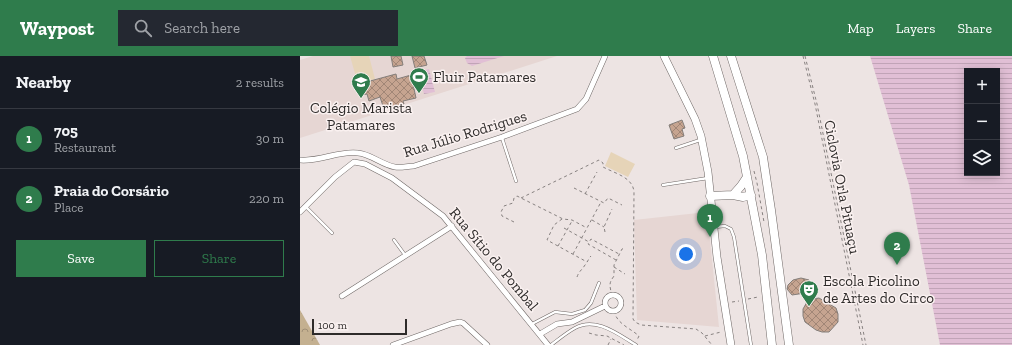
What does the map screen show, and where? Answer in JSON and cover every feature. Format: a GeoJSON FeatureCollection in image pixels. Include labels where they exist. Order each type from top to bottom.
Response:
{"type":"FeatureCollection","features":[{"type":"Feature","properties":{"kind":"main road"},"geometry":{"type":"LineString","coordinates":[[712,56],[743,156],[762,255],[772,345]]}},
{"type":"Feature","properties":{"kind":"main road"},"geometry":{"type":"LineString","coordinates":[[731,56],[762,157],[789,345]]}},
{"type":"Feature","properties":{"kind":"main road"},"geometry":{"type":"LineString","coordinates":[[733,195],[741,186],[746,177]]}},
{"type":"Feature","properties":{"kind":"main road"},"geometry":{"type":"LineString","coordinates":[[710,196],[733,195],[739,197],[751,195]]}},
{"type":"Feature","properties":{"kind":"street","name":"Rua Júlio Rodrigues"},"geometry":{"type":"LineString","coordinates":[[300,160],[313,160],[351,152],[358,153],[394,166],[414,166],[502,137],[577,109],[586,99],[605,56]]}},
{"type":"Feature","properties":{"kind":"street"},"geometry":{"type":"LineString","coordinates":[[664,56],[695,119],[701,139],[708,178],[731,345]]}},
{"type":"Feature","properties":{"kind":"street","name":"Rua Sítio do Pombal"},"geometry":{"type":"LineString","coordinates":[[300,212],[354,162],[359,162],[384,172],[437,210],[452,226],[548,345]]}},
{"type":"Feature","properties":{"kind":"street"},"geometry":{"type":"LineString","coordinates":[[342,296],[452,226]]}},
{"type":"Feature","properties":{"kind":"street"},"geometry":{"type":"LineString","coordinates":[[612,296],[615,296],[620,301],[619,308],[614,311],[607,309],[605,306],[606,299],[612,296]]}},
{"type":"Feature","properties":{"kind":"street"},"geometry":{"type":"LineString","coordinates":[[540,334],[557,324],[572,322],[605,306]]}},
{"type":"Feature","properties":{"kind":"street"},"geometry":{"type":"LineString","coordinates":[[393,345],[450,324],[460,322],[467,326],[487,345]]}},
{"type":"Feature","properties":{"kind":"lane"},"geometry":{"type":"LineString","coordinates":[[502,137],[516,180]]}},
{"type":"Feature","properties":{"kind":"lane"},"geometry":{"type":"LineString","coordinates":[[676,148],[701,139]]}},
{"type":"Feature","properties":{"kind":"lane"},"geometry":{"type":"LineString","coordinates":[[662,185],[708,178]]}},
{"type":"Feature","properties":{"kind":"lane"},"geometry":{"type":"LineString","coordinates":[[306,206],[332,233]]}},
{"type":"Feature","properties":{"kind":"lane"},"geometry":{"type":"LineString","coordinates":[[714,228],[725,226],[731,229],[734,237],[751,345]]}},
{"type":"Feature","properties":{"kind":"lane"},"geometry":{"type":"LineString","coordinates":[[394,240],[406,256]]}},
{"type":"Feature","properties":{"kind":"lane"},"geometry":{"type":"LineString","coordinates":[[532,324],[555,312],[572,314],[584,310],[591,303],[599,283]]}},
{"type":"Feature","properties":{"kind":"lane"},"geometry":{"type":"LineString","coordinates":[[551,345],[575,328],[592,324],[609,329],[635,345]]}},
{"type":"Feature","properties":{"kind":"path","name":"Ciclovia Orla Pituaçu"},"geometry":{"type":"LineString","coordinates":[[803,56],[815,104],[863,345]]}},
{"type":"Feature","properties":{"kind":"path"},"geometry":{"type":"LineString","coordinates":[[805,56],[818,104],[866,345]]}},
{"type":"Feature","properties":{"kind":"path"},"geometry":{"type":"LineString","coordinates":[[521,198],[599,160],[603,163],[605,168],[628,179],[632,183],[634,192],[633,319],[641,325],[696,329],[702,333],[712,345]]}},
{"type":"Feature","properties":{"kind":"path"},"geometry":{"type":"LineString","coordinates":[[585,194],[597,172]]}},
{"type":"Feature","properties":{"kind":"path"},"geometry":{"type":"LineString","coordinates":[[574,188],[601,202],[604,203],[608,198],[622,205]]}},
{"type":"Feature","properties":{"kind":"path"},"geometry":{"type":"LineString","coordinates":[[514,222],[502,216],[501,212],[504,206],[513,203],[515,197],[517,196],[562,219],[572,220],[587,228]]}},
{"type":"Feature","properties":{"kind":"path"},"geometry":{"type":"LineString","coordinates":[[573,254],[601,202]]}},
{"type":"Feature","properties":{"kind":"path"},"geometry":{"type":"LineString","coordinates":[[605,232],[604,227],[612,209]]}},
{"type":"Feature","properties":{"kind":"path"},"geometry":{"type":"LineString","coordinates":[[562,219],[554,225],[547,239],[548,241],[587,262]]}},
{"type":"Feature","properties":{"kind":"path"},"geometry":{"type":"LineString","coordinates":[[558,246],[572,220]]}},
{"type":"Feature","properties":{"kind":"path"},"geometry":{"type":"LineString","coordinates":[[591,220],[604,227]]}},
{"type":"Feature","properties":{"kind":"path"},"geometry":{"type":"LineString","coordinates":[[564,228],[590,242]]}},
{"type":"Feature","properties":{"kind":"path"},"geometry":{"type":"LineString","coordinates":[[590,242],[591,239],[619,254]]}},
{"type":"Feature","properties":{"kind":"path"},"geometry":{"type":"LineString","coordinates":[[590,242],[588,244],[616,260]]}},
{"type":"Feature","properties":{"kind":"path"},"geometry":{"type":"LineString","coordinates":[[612,296],[609,284],[614,276],[613,267],[622,248],[625,248]]}},
{"type":"Feature","properties":{"kind":"path"},"geometry":{"type":"LineString","coordinates":[[577,277],[591,256]]}},
{"type":"Feature","properties":{"kind":"path"},"geometry":{"type":"LineString","coordinates":[[613,267],[625,274]]}},
{"type":"Feature","properties":{"kind":"path"},"geometry":{"type":"LineString","coordinates":[[614,311],[618,320],[639,336],[635,345]]}},
{"type":"Feature","properties":{"kind":"path"},"geometry":{"type":"LineString","coordinates":[[705,336],[728,330]]}},
{"type":"Feature","properties":{"kind":"path"},"geometry":{"type":"LineString","coordinates":[[589,333],[604,335],[624,345]]}},
{"type":"Feature","properties":{"kind":"path"},"geometry":{"type":"LineString","coordinates":[[608,345],[612,338]]}},
{"type":"Feature","properties":{"kind":"shaded area","name":"Colégio Marista Patamares"},"geometry":{"type":"Polygon","coordinates":[[[313,56],[557,56],[300,138],[300,60],[313,56]]]}},
{"type":"Feature","properties":{"kind":"shaded area"},"geometry":{"type":"Polygon","coordinates":[[[350,56],[369,56],[375,79],[358,84],[350,56]]]}},
{"type":"Feature","properties":{"kind":"shaded area"},"geometry":{"type":"Polygon","coordinates":[[[467,56],[504,56],[472,66],[467,63],[465,58],[467,56]]]}},
{"type":"Feature","properties":{"kind":"shaded area"},"geometry":{"type":"Polygon","coordinates":[[[870,56],[1012,56],[1012,345],[940,345],[909,185],[870,56]]]}},
{"type":"Feature","properties":{"kind":"shaded area"},"geometry":{"type":"Polygon","coordinates":[[[429,69],[435,92],[424,94],[418,72],[429,69]]]}},
{"type":"Feature","properties":{"kind":"shaded area"},"geometry":{"type":"Polygon","coordinates":[[[611,152],[635,164],[628,177],[605,166],[611,152]]]}},
{"type":"Feature","properties":{"kind":"shaded area"},"geometry":{"type":"Polygon","coordinates":[[[707,212],[719,327],[637,320],[634,220],[707,212]]]}},
{"type":"Feature","properties":{"kind":"green space"},"geometry":{"type":"Polygon","coordinates":[[[300,310],[320,345],[300,345],[300,310]]]}},
{"type":"Feature","properties":{"kind":"building"},"geometry":{"type":"Polygon","coordinates":[[[391,56],[401,56],[403,65],[393,67],[391,56]]]}},
{"type":"Feature","properties":{"kind":"building"},"geometry":{"type":"Polygon","coordinates":[[[412,56],[424,56],[427,65],[415,68],[412,56]]]}},
{"type":"Feature","properties":{"kind":"building"},"geometry":{"type":"Polygon","coordinates":[[[396,74],[397,79],[411,75],[416,98],[403,101],[404,104],[384,109],[380,97],[369,101],[367,94],[362,95],[359,84],[396,74]]]}},
{"type":"Feature","properties":{"kind":"building"},"geometry":{"type":"Polygon","coordinates":[[[682,120],[685,128],[682,129],[684,136],[674,139],[669,125],[682,120]]]}},
{"type":"Feature","properties":{"kind":"building"},"geometry":{"type":"Polygon","coordinates":[[[801,278],[809,280],[810,289],[805,293],[792,295],[787,289],[788,285],[793,280],[801,278]]]}},
{"type":"Feature","properties":{"kind":"building"},"geometry":{"type":"Polygon","coordinates":[[[819,298],[836,308],[838,314],[838,322],[829,332],[816,330],[805,322],[803,316],[803,309],[807,302],[812,299],[819,298]]]}},
{"type":"Feature","properties":{"kind":"place","name":"Fluir Patamares"},"geometry":{"type":"Point","coordinates":[419,94]}},
{"type":"Feature","properties":{"kind":"place","name":"Colégio Marista Patamares"},"geometry":{"type":"Point","coordinates":[361,99]}},
{"type":"Feature","properties":{"kind":"place","name":"705"},"geometry":{"type":"Point","coordinates":[710,237]}},
{"type":"Feature","properties":{"kind":"place","name":"Praia do Corsário"},"geometry":{"type":"Point","coordinates":[897,265]}},
{"type":"Feature","properties":{"kind":"place","name":"Escola Picolino de Artes do Circo"},"geometry":{"type":"Point","coordinates":[809,307]}}]}
